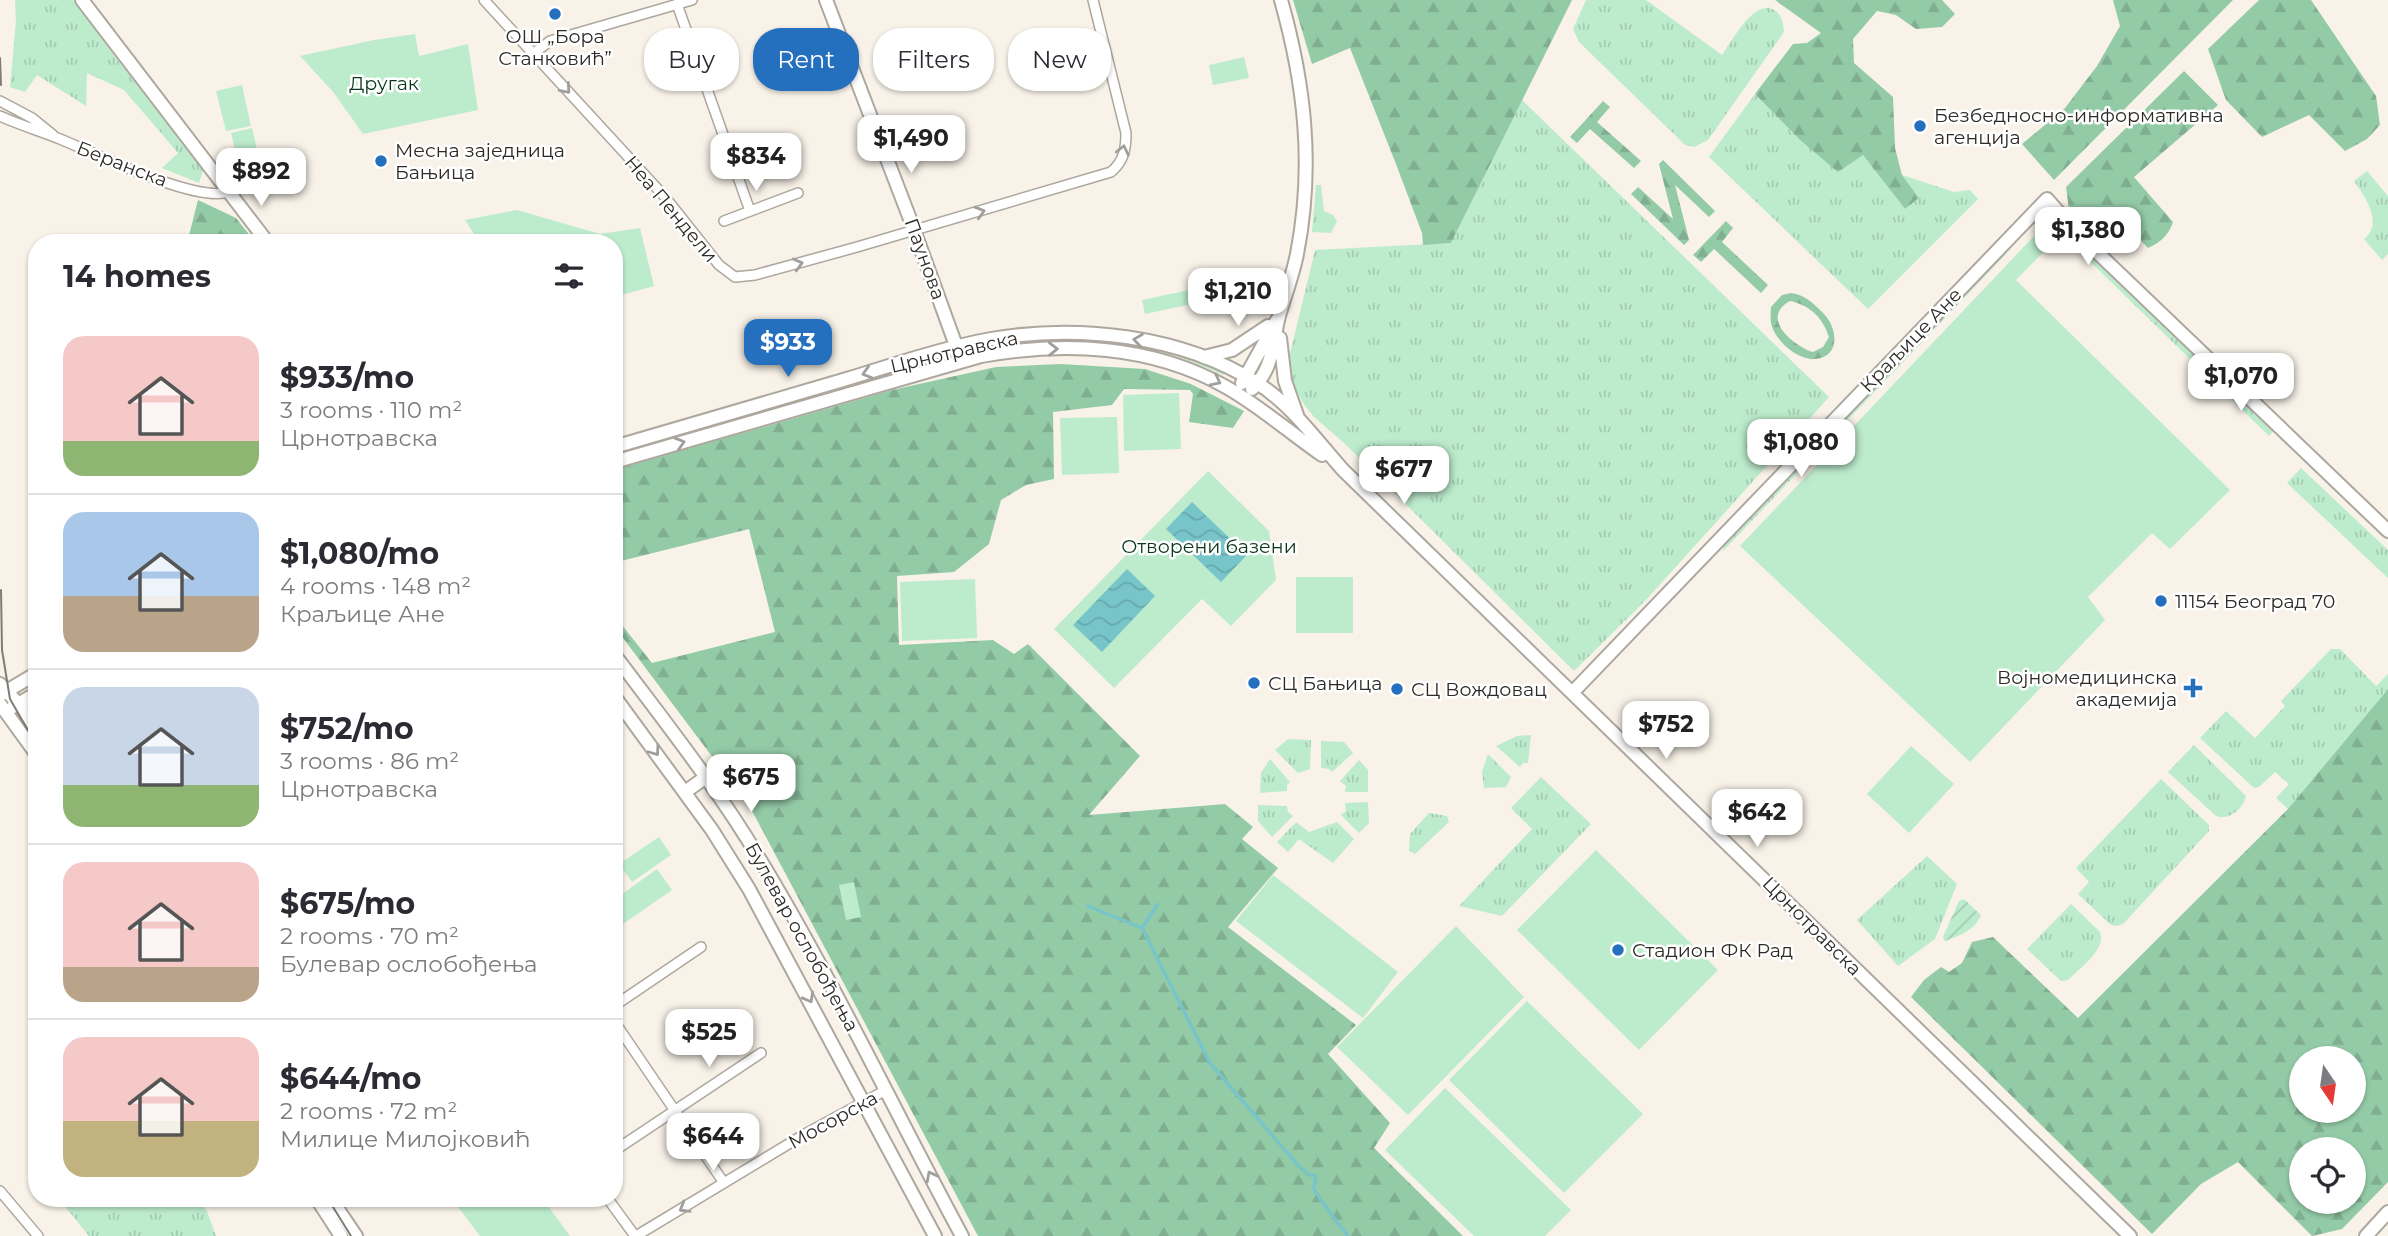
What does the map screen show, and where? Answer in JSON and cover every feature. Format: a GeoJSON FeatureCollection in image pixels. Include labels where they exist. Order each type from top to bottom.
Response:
{"type":"FeatureCollection","features":[{"type":"Feature","properties":{"kind":"main road"},"geometry":{"type":"LineString","coordinates":[[82,0],[261,234]]}},
{"type":"Feature","properties":{"kind":"main road","name":"Паунова"},"geometry":{"type":"LineString","coordinates":[[826,0],[961,361]]}},
{"type":"Feature","properties":{"kind":"main road"},"geometry":{"type":"LineString","coordinates":[[1240,395],[1258,384],[1270,362],[1279,316],[1300,240],[1306,131],[1303,92],[1281,0]]}},
{"type":"Feature","properties":{"kind":"main road","name":"Краљице Ане"},"geometry":{"type":"LineString","coordinates":[[1572,693],[2047,199],[2076,232],[2388,531]]}},
{"type":"Feature","properties":{"kind":"main road"},"geometry":{"type":"LineString","coordinates":[[1204,357],[1232,350],[1257,335],[1279,316]]}},
{"type":"Feature","properties":{"kind":"main road"},"geometry":{"type":"LineString","coordinates":[[1240,395],[1267,334],[1279,316]]}},
{"type":"Feature","properties":{"kind":"main road"},"geometry":{"type":"LineString","coordinates":[[1279,316],[1286,381],[1302,425]]}},
{"type":"Feature","properties":{"kind":"main road","name":"Црнотравска"},"geometry":{"type":"LineString","coordinates":[[623,444],[956,347],[1014,336],[1077,334],[1155,343],[1204,357],[1246,377],[1271,393],[1343,470],[2130,1236]]}},
{"type":"Feature","properties":{"kind":"main road","name":"Црнотравска"},"geometry":{"type":"LineString","coordinates":[[623,459],[961,361],[996,353],[1035,349],[1081,349],[1164,359],[1184,366],[1240,395],[1343,470]]}},
{"type":"Feature","properties":{"kind":"main road","name":"Булевар ослобођења"},"geometry":{"type":"LineString","coordinates":[[623,666],[706,776],[771,878],[962,1236]]}},
{"type":"Feature","properties":{"kind":"main road"},"geometry":{"type":"LineString","coordinates":[[28,677],[2,690],[19,704],[28,718]]}},
{"type":"Feature","properties":{"kind":"main road"},"geometry":{"type":"LineString","coordinates":[[623,694],[638,685]]}},
{"type":"Feature","properties":{"kind":"main road"},"geometry":{"type":"LineString","coordinates":[[28,698],[2,710],[28,743]]}},
{"type":"Feature","properties":{"kind":"main road","name":"Булевар ослобођења"},"geometry":{"type":"LineString","coordinates":[[623,708],[685,792],[749,889],[935,1236]]}},
{"type":"Feature","properties":{"kind":"main road"},"geometry":{"type":"LineString","coordinates":[[685,792],[706,776]]}},
{"type":"Feature","properties":{"kind":"main road"},"geometry":{"type":"LineString","coordinates":[[334,1207],[341,1236]]}},
{"type":"Feature","properties":{"kind":"main road"},"geometry":{"type":"LineString","coordinates":[[336,1207],[356,1236]]}},
{"type":"Feature","properties":{"kind":"main road"},"geometry":{"type":"LineString","coordinates":[[2366,1236],[2388,1212]]}},
{"type":"Feature","properties":{"kind":"street","name":"Неа Пендели"},"geometry":{"type":"LineString","coordinates":[[484,0],[665,197],[719,265],[732,275],[755,275],[1106,175],[1121,162],[1126,147],[1126,133],[1093,0]]}},
{"type":"Feature","properties":{"kind":"street"},"geometry":{"type":"LineString","coordinates":[[534,53],[550,41],[692,0]]}},
{"type":"Feature","properties":{"kind":"street"},"geometry":{"type":"LineString","coordinates":[[677,4],[750,211]]}},
{"type":"Feature","properties":{"kind":"street","name":"Беранска"},"geometry":{"type":"LineString","coordinates":[[0,101],[32,118],[57,138]]}},
{"type":"Feature","properties":{"kind":"street","name":"Беранска"},"geometry":{"type":"LineString","coordinates":[[0,116],[27,129],[57,138],[178,186],[213,195],[228,192]]}},
{"type":"Feature","properties":{"kind":"street"},"geometry":{"type":"LineString","coordinates":[[724,220],[798,193]]}},
{"type":"Feature","properties":{"kind":"street"},"geometry":{"type":"LineString","coordinates":[[623,1000],[701,947]]}},
{"type":"Feature","properties":{"kind":"street"},"geometry":{"type":"LineString","coordinates":[[623,1034],[724,1183]]}},
{"type":"Feature","properties":{"kind":"street"},"geometry":{"type":"LineString","coordinates":[[623,1145],[761,1053]]}},
{"type":"Feature","properties":{"kind":"street","name":"Мосорска"},"geometry":{"type":"LineString","coordinates":[[636,1236],[886,1090]]}},
{"type":"Feature","properties":{"kind":"street"},"geometry":{"type":"LineString","coordinates":[[0,1191],[38,1236]]}},
{"type":"Feature","properties":{"kind":"street"},"geometry":{"type":"LineString","coordinates":[[614,1207],[636,1236]]}},
{"type":"Feature","properties":{"kind":"green space"},"geometry":{"type":"Polygon","coordinates":[[[15,0],[73,0],[204,167],[199,183],[162,168],[178,153],[124,90],[87,73],[86,106],[37,75],[25,92],[10,87],[16,21],[15,0]]]}},
{"type":"Feature","properties":{"kind":"green space"},"geometry":{"type":"Polygon","coordinates":[[[1293,0],[1572,0],[1451,243],[1423,245],[1422,233],[1350,48],[1312,64],[1293,0]]]}},
{"type":"Feature","properties":{"kind":"green space"},"geometry":{"type":"Polygon","coordinates":[[[1586,0],[1646,0],[1722,55],[1750,17],[1765,8],[1778,13],[1784,32],[1708,140],[1694,147],[1685,145],[1579,42],[1573,29],[1586,0]]]}},
{"type":"Feature","properties":{"kind":"green space"},"geometry":{"type":"Polygon","coordinates":[[[1775,0],[1942,0],[1955,14],[1942,27],[1916,29],[1896,15],[1877,11],[1853,39],[1854,63],[1893,97],[1895,148],[1902,175],[1919,198],[1905,209],[1863,155],[1838,172],[1799,139],[1755,94],[1793,44],[1807,43],[1821,33],[1775,0]]]}},
{"type":"Feature","properties":{"kind":"green space"},"geometry":{"type":"Polygon","coordinates":[[[2113,0],[2233,0],[2054,180],[2022,144],[2065,108],[2097,66],[2120,26],[2113,0]]]}},
{"type":"Feature","properties":{"kind":"green space"},"geometry":{"type":"Polygon","coordinates":[[[2259,0],[2311,0],[2376,96],[2380,125],[2367,139],[2345,151],[2309,115],[2262,137],[2226,100],[2208,49],[2259,0]]]}},
{"type":"Feature","properties":{"kind":"green space","name":"Другак"},"geometry":{"type":"Polygon","coordinates":[[[415,34],[419,56],[468,44],[478,110],[363,134],[334,93],[300,56],[374,40],[415,34]]]}},
{"type":"Feature","properties":{"kind":"green space"},"geometry":{"type":"Polygon","coordinates":[[[1244,57],[1249,78],[1213,85],[1209,65],[1244,57]]]}},
{"type":"Feature","properties":{"kind":"green space"},"geometry":{"type":"Polygon","coordinates":[[[2184,71],[2218,105],[2134,177],[2173,222],[2171,227],[2163,238],[2148,248],[2130,229],[2111,241],[2069,210],[2066,187],[2184,71]]]}},
{"type":"Feature","properties":{"kind":"green space"},"geometry":{"type":"Polygon","coordinates":[[[242,85],[251,126],[226,131],[216,91],[242,85]]]}},
{"type":"Feature","properties":{"kind":"green space"},"geometry":{"type":"Polygon","coordinates":[[[1755,94],[1799,139],[1863,155],[1905,209],[1919,198],[1902,175],[1954,192],[1970,190],[1978,199],[1868,309],[1709,157],[1755,94]]]}},
{"type":"Feature","properties":{"kind":"green space"},"geometry":{"type":"Polygon","coordinates":[[[1522,100],[1829,397],[1646,600],[1574,671],[1344,443],[1314,417],[1294,386],[1288,362],[1315,250],[1451,243],[1522,100]]]}},
{"type":"Feature","properties":{"kind":"green space"},"geometry":{"type":"Polygon","coordinates":[[[1603,101],[1610,107],[1597,122],[1641,161],[1634,168],[1590,129],[1577,143],[1570,137],[1603,101]]]}},
{"type":"Feature","properties":{"kind":"green space"},"geometry":{"type":"Polygon","coordinates":[[[252,128],[261,166],[240,170],[231,133],[252,128]]]}},
{"type":"Feature","properties":{"kind":"green space"},"geometry":{"type":"Polygon","coordinates":[[[1663,160],[1715,211],[1709,217],[1675,185],[1689,240],[1684,245],[1631,194],[1638,187],[1673,219],[1659,164],[1663,160]]]}},
{"type":"Feature","properties":{"kind":"green space"},"geometry":{"type":"Polygon","coordinates":[[[2367,171],[2388,196],[2388,254],[2382,260],[2364,239],[2370,233],[2373,218],[2354,181],[2367,171]]]}},
{"type":"Feature","properties":{"kind":"green space"},"geometry":{"type":"Polygon","coordinates":[[[1316,185],[1321,185],[1324,211],[1333,215],[1337,221],[1331,233],[1312,232],[1316,185]]]}},
{"type":"Feature","properties":{"kind":"green space"},"geometry":{"type":"Polygon","coordinates":[[[198,200],[236,218],[249,234],[189,234],[198,200]]]}},
{"type":"Feature","properties":{"kind":"green space"},"geometry":{"type":"Polygon","coordinates":[[[517,210],[600,234],[474,234],[465,220],[517,210]]]}},
{"type":"Feature","properties":{"kind":"green space"},"geometry":{"type":"Polygon","coordinates":[[[1726,221],[1733,228],[1722,242],[1768,285],[1761,293],[1714,249],[1701,262],[1693,255],[1726,221]]]}},
{"type":"Feature","properties":{"kind":"green space"},"geometry":{"type":"Polygon","coordinates":[[[640,228],[654,286],[623,295],[623,234],[600,234],[640,228]]]}},
{"type":"Feature","properties":{"kind":"green space"},"geometry":{"type":"Polygon","coordinates":[[[2044,230],[2059,236],[2016,280],[2230,490],[2170,549],[2152,533],[2088,597],[2105,620],[1970,762],[1740,546],[2037,233],[2044,230]]]}},
{"type":"Feature","properties":{"kind":"green space"},"geometry":{"type":"Polygon","coordinates":[[[2074,239],[2274,430],[2269,436],[2071,243],[2074,239]]]}},
{"type":"Feature","properties":{"kind":"green space"},"geometry":{"type":"Polygon","coordinates":[[[2006,247],[2007,253],[1723,551],[1724,544],[2006,247]]]}},
{"type":"Feature","properties":{"kind":"green space"},"geometry":{"type":"Polygon","coordinates":[[[1189,290],[1192,304],[1145,314],[1142,300],[1189,290]]]}},
{"type":"Feature","properties":{"kind":"green space"},"geometry":{"type":"Polygon","coordinates":[[[1791,293],[1805,298],[1828,319],[1834,333],[1830,353],[1815,359],[1801,357],[1777,336],[1771,323],[1771,307],[1782,295],[1791,293]],[[1790,301],[1781,308],[1778,315],[1783,331],[1805,349],[1813,352],[1823,347],[1829,337],[1823,324],[1815,313],[1790,301]]]}},
{"type":"Feature","properties":{"kind":"green space"},"geometry":{"type":"Polygon","coordinates":[[[1054,338],[1109,340],[1151,346],[1171,351],[1225,373],[1224,375],[1168,354],[1101,343],[1053,342],[985,346],[1054,338]]]}},
{"type":"Feature","properties":{"kind":"green space"},"geometry":{"type":"Polygon","coordinates":[[[932,360],[933,363],[623,453],[623,450],[932,360]]]}},
{"type":"Feature","properties":{"kind":"green space"},"geometry":{"type":"Polygon","coordinates":[[[1060,364],[1145,369],[1191,384],[1244,411],[1233,428],[1189,422],[1193,394],[1190,390],[1124,389],[1112,405],[1053,412],[1054,479],[1026,485],[1001,500],[989,544],[954,572],[897,576],[899,645],[993,640],[1014,654],[1028,644],[1140,756],[1089,815],[1225,804],[1253,827],[1242,839],[1278,868],[1228,927],[1356,1025],[1328,1054],[1390,1123],[1374,1148],[1463,1236],[978,1236],[750,807],[623,638],[623,626],[652,663],[775,632],[749,529],[623,560],[623,467],[892,390],[996,367],[1060,364]]]}},
{"type":"Feature","properties":{"kind":"green space"},"geometry":{"type":"Polygon","coordinates":[[[1179,393],[1181,449],[1124,451],[1123,395],[1179,393]]]}},
{"type":"Feature","properties":{"kind":"green space"},"geometry":{"type":"Polygon","coordinates":[[[1117,417],[1119,473],[1062,475],[1060,418],[1117,417]]]}},
{"type":"Feature","properties":{"kind":"green space"},"geometry":{"type":"Polygon","coordinates":[[[2301,468],[2388,550],[2388,578],[2287,483],[2301,468]]]}},
{"type":"Feature","properties":{"kind":"green space","name":"Отворени базени"},"geometry":{"type":"Polygon","coordinates":[[[1208,471],[1269,531],[1276,580],[1231,626],[1202,599],[1114,688],[1054,629],[1208,471]]]}},
{"type":"Feature","properties":{"kind":"green space"},"geometry":{"type":"Polygon","coordinates":[[[1296,577],[1353,577],[1353,633],[1296,633],[1296,577]]]}},
{"type":"Feature","properties":{"kind":"green space"},"geometry":{"type":"Polygon","coordinates":[[[975,579],[977,638],[902,641],[900,582],[975,579]]]}},
{"type":"Feature","properties":{"kind":"green space"},"geometry":{"type":"Polygon","coordinates":[[[2331,649],[2340,649],[2376,686],[2388,674],[2388,689],[2288,809],[2276,798],[2289,784],[2275,772],[2259,787],[2254,788],[2200,738],[2226,711],[2255,738],[2285,706],[2281,701],[2331,649]]]}},
{"type":"Feature","properties":{"kind":"green space"},"geometry":{"type":"Polygon","coordinates":[[[2388,689],[2388,1182],[2366,1204],[2366,1137],[2289,1137],[2289,1213],[2238,1162],[2201,1184],[2152,1234],[1911,997],[1924,980],[1941,967],[1949,972],[1962,963],[1972,942],[1993,937],[2078,1018],[2288,809],[2388,689]]]}},
{"type":"Feature","properties":{"kind":"green space"},"geometry":{"type":"Polygon","coordinates":[[[1531,735],[1528,763],[1523,763],[1520,767],[1496,746],[1517,736],[1531,735]]]}},
{"type":"Feature","properties":{"kind":"green space"},"geometry":{"type":"Polygon","coordinates":[[[1288,739],[1311,740],[1310,769],[1298,773],[1275,750],[1288,739]]]}},
{"type":"Feature","properties":{"kind":"green space"},"geometry":{"type":"Polygon","coordinates":[[[1321,741],[1344,742],[1353,753],[1332,772],[1321,768],[1321,741]]]}},
{"type":"Feature","properties":{"kind":"green space"},"geometry":{"type":"Polygon","coordinates":[[[2194,745],[2246,796],[2239,809],[2226,817],[2216,816],[2168,772],[2194,745]]]}},
{"type":"Feature","properties":{"kind":"green space"},"geometry":{"type":"Polygon","coordinates":[[[1911,746],[1954,784],[1909,833],[1867,794],[1911,746]]]}},
{"type":"Feature","properties":{"kind":"green space"},"geometry":{"type":"Polygon","coordinates":[[[1488,754],[1511,777],[1506,787],[1484,788],[1482,772],[1488,754]]]}},
{"type":"Feature","properties":{"kind":"green space"},"geometry":{"type":"Polygon","coordinates":[[[1270,759],[1290,782],[1287,791],[1260,793],[1261,773],[1270,759]]]}},
{"type":"Feature","properties":{"kind":"green space"},"geometry":{"type":"Polygon","coordinates":[[[1359,760],[1368,770],[1368,792],[1345,792],[1346,786],[1340,781],[1359,760]]]}},
{"type":"Feature","properties":{"kind":"green space"},"geometry":{"type":"Polygon","coordinates":[[[1541,777],[1591,824],[1502,916],[1459,906],[1532,829],[1511,808],[1541,777]]]}},
{"type":"Feature","properties":{"kind":"green space"},"geometry":{"type":"Polygon","coordinates":[[[2161,779],[2209,825],[2209,831],[2123,924],[2111,925],[2078,894],[2089,882],[2076,868],[2161,779]]]}},
{"type":"Feature","properties":{"kind":"green space"},"geometry":{"type":"Polygon","coordinates":[[[1368,802],[1369,823],[1359,833],[1341,815],[1346,811],[1345,803],[1368,802]]]}},
{"type":"Feature","properties":{"kind":"green space"},"geometry":{"type":"Polygon","coordinates":[[[1258,805],[1287,806],[1288,812],[1293,816],[1272,837],[1258,821],[1258,805]]]}},
{"type":"Feature","properties":{"kind":"green space"},"geometry":{"type":"Polygon","coordinates":[[[1429,813],[1447,816],[1449,822],[1415,854],[1409,851],[1410,834],[1429,813]]]}},
{"type":"Feature","properties":{"kind":"green space"},"geometry":{"type":"Polygon","coordinates":[[[1296,822],[1309,832],[1337,822],[1354,839],[1333,863],[1299,839],[1288,852],[1277,842],[1296,822]]]}},
{"type":"Feature","properties":{"kind":"green space"},"geometry":{"type":"Polygon","coordinates":[[[659,837],[671,855],[632,882],[623,870],[623,861],[659,837]]]}},
{"type":"Feature","properties":{"kind":"green space","name":"Стадион ФК Рад"},"geometry":{"type":"Polygon","coordinates":[[[1596,850],[1718,970],[1639,1050],[1517,930],[1596,850]]]}},
{"type":"Feature","properties":{"kind":"green space"},"geometry":{"type":"Polygon","coordinates":[[[1927,856],[1957,884],[1935,939],[1898,966],[1857,920],[1927,856]]]}},
{"type":"Feature","properties":{"kind":"green space"},"geometry":{"type":"Polygon","coordinates":[[[657,869],[672,890],[623,924],[623,894],[657,869]]]}},
{"type":"Feature","properties":{"kind":"green space"},"geometry":{"type":"Polygon","coordinates":[[[1273,875],[1398,972],[1363,1018],[1236,921],[1273,875]]]}},
{"type":"Feature","properties":{"kind":"green space"},"geometry":{"type":"Polygon","coordinates":[[[854,882],[861,917],[846,920],[839,885],[854,882]]]}},
{"type":"Feature","properties":{"kind":"green space"},"geometry":{"type":"Polygon","coordinates":[[[1964,899],[1981,915],[1971,929],[1945,941],[1943,937],[1959,901],[1964,899]]]}},
{"type":"Feature","properties":{"kind":"green space"},"geometry":{"type":"Polygon","coordinates":[[[2071,904],[2100,932],[2101,938],[2100,945],[2091,958],[2068,980],[2061,981],[2027,949],[2071,904]]]}},
{"type":"Feature","properties":{"kind":"green space"},"geometry":{"type":"Polygon","coordinates":[[[1456,926],[1524,997],[1408,1115],[1337,1047],[1456,926]]]}},
{"type":"Feature","properties":{"kind":"green space"},"geometry":{"type":"Polygon","coordinates":[[[1527,1001],[1643,1114],[1564,1193],[1449,1080],[1527,1001]]]}},
{"type":"Feature","properties":{"kind":"green space"},"geometry":{"type":"Polygon","coordinates":[[[1445,1088],[1571,1210],[1545,1236],[1474,1236],[1385,1150],[1445,1088]]]}},
{"type":"Feature","properties":{"kind":"green space"},"geometry":{"type":"Polygon","coordinates":[[[65,1207],[204,1207],[216,1236],[89,1236],[65,1207]]]}},
{"type":"Feature","properties":{"kind":"green space"},"geometry":{"type":"Polygon","coordinates":[[[458,1207],[549,1207],[570,1236],[480,1236],[458,1207]]]}},
{"type":"Feature","properties":{"kind":"green space"},"geometry":{"type":"Polygon","coordinates":[[[2290,1214],[2357,1214],[2342,1229],[2312,1236],[2290,1214]]]}},
{"type":"Feature","properties":{"kind":"water"},"geometry":{"type":"Polygon","coordinates":[[[1192,502],[1247,555],[1221,582],[1166,529],[1192,502]]]}},
{"type":"Feature","properties":{"kind":"water"},"geometry":{"type":"Polygon","coordinates":[[[1127,569],[1155,596],[1102,652],[1073,625],[1127,569]]]}},
{"type":"Feature","properties":{"kind":"waterway"},"geometry":{"type":"LineString","coordinates":[[1142,928],[1158,904]]}},
{"type":"Feature","properties":{"kind":"waterway"},"geometry":{"type":"LineString","coordinates":[[1088,906],[1142,928],[1210,1063],[1297,1164],[1309,1175],[1316,1176],[1315,1191],[1348,1236]]}},
{"type":"Feature","properties":{"kind":"tram line"},"geometry":{"type":"LineString","coordinates":[[0,58],[1,85]]}},
{"type":"Feature","properties":{"kind":"tram line"},"geometry":{"type":"LineString","coordinates":[[1,590],[2,650],[10,699],[28,730]]}},
{"type":"Feature","properties":{"kind":"tram line"},"geometry":{"type":"LineString","coordinates":[[333,1207],[351,1236]]}},
{"type":"Feature","properties":{"kind":"place","name":"ОШ „Бора Станковић”"},"geometry":{"type":"Point","coordinates":[555,14]}},
{"type":"Feature","properties":{"kind":"place","name":"Безбедносно-информативна агенција"},"geometry":{"type":"Point","coordinates":[1920,126]}},
{"type":"Feature","properties":{"kind":"place","name":"Месна заједница Бањица"},"geometry":{"type":"Point","coordinates":[381,161]}},
{"type":"Feature","properties":{"kind":"place","name":"11154 Београд 70"},"geometry":{"type":"Point","coordinates":[2161,601]}},
{"type":"Feature","properties":{"kind":"place","name":"СЦ Бањица"},"geometry":{"type":"Point","coordinates":[1254,683]}},
{"type":"Feature","properties":{"kind":"place","name":"Војномедицинска академија"},"geometry":{"type":"Point","coordinates":[2193,688]}},
{"type":"Feature","properties":{"kind":"place","name":"СЦ Вождовац"},"geometry":{"type":"Point","coordinates":[1397,689]}},
{"type":"Feature","properties":{"kind":"place","name":"Стадион ФК Рад"},"geometry":{"type":"Point","coordinates":[1618,950]}}]}
